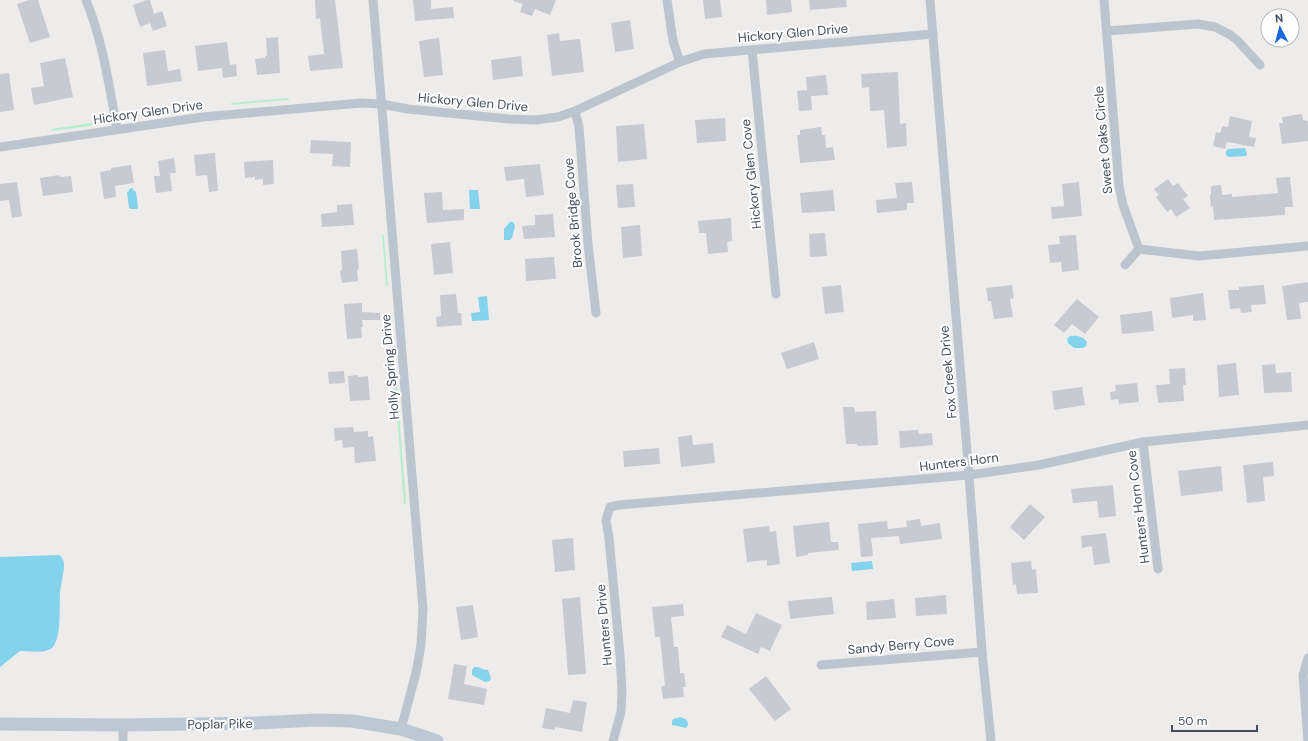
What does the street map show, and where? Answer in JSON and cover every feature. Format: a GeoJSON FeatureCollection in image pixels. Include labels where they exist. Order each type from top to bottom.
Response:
{"type":"FeatureCollection","features":[{"type":"Feature","properties":{"kind":"main road","name":"Poplar Pike"},"geometry":{"type":"LineString","coordinates":[[0,724],[122,725],[352,720],[401,729],[437,741]]}},
{"type":"Feature","properties":{"kind":"street"},"geometry":{"type":"LineString","coordinates":[[86,0],[93,16],[117,129]]}},
{"type":"Feature","properties":{"kind":"street","name":"Holly Spring Drive"},"geometry":{"type":"LineString","coordinates":[[373,0],[423,609],[421,645],[416,673],[401,729]]}},
{"type":"Feature","properties":{"kind":"street"},"geometry":{"type":"LineString","coordinates":[[667,0],[673,41],[680,62]]}},
{"type":"Feature","properties":{"kind":"street","name":"Fox Creek Drive"},"geometry":{"type":"LineString","coordinates":[[930,0],[982,652],[991,741]]}},
{"type":"Feature","properties":{"kind":"street","name":"Sweet Oaks Circle"},"geometry":{"type":"LineString","coordinates":[[1104,0],[1118,186],[1123,205],[1139,249]]}},
{"type":"Feature","properties":{"kind":"street"},"geometry":{"type":"LineString","coordinates":[[1107,31],[1198,24],[1215,27],[1237,40],[1260,66]]}},
{"type":"Feature","properties":{"kind":"street","name":"Hickory Glen Drive"},"geometry":{"type":"LineString","coordinates":[[0,147],[229,114],[361,103],[525,120],[547,119],[575,111],[680,62],[704,54],[933,34]]}},
{"type":"Feature","properties":{"kind":"street","name":"Hickory Glen Cove"},"geometry":{"type":"LineString","coordinates":[[752,50],[776,294]]}},
{"type":"Feature","properties":{"kind":"street","name":"Brook Bridge Cove"},"geometry":{"type":"LineString","coordinates":[[575,111],[579,127],[588,244],[596,314]]}},
{"type":"Feature","properties":{"kind":"street"},"geometry":{"type":"LineString","coordinates":[[1125,265],[1139,249],[1199,256],[1308,246]]}},
{"type":"Feature","properties":{"kind":"street","name":"Hunters Horn"},"geometry":{"type":"LineString","coordinates":[[610,507],[969,475],[1039,465],[1143,442],[1308,425]]}},
{"type":"Feature","properties":{"kind":"street","name":"Hunters Horn Cove"},"geometry":{"type":"LineString","coordinates":[[1143,442],[1158,568]]}},
{"type":"Feature","properties":{"kind":"street","name":"Hunters Drive"},"geometry":{"type":"LineString","coordinates":[[610,507],[606,520],[620,655],[622,691],[621,712],[613,741]]}},
{"type":"Feature","properties":{"kind":"street","name":"Sandy Berry Cove"},"geometry":{"type":"LineString","coordinates":[[821,665],[982,652]]}},
{"type":"Feature","properties":{"kind":"street"},"geometry":{"type":"LineString","coordinates":[[1308,658],[1304,675],[1308,741]]}},
{"type":"Feature","properties":{"kind":"street"},"geometry":{"type":"LineString","coordinates":[[122,725],[123,741]]}},
{"type":"Feature","properties":{"kind":"green space"},"geometry":{"type":"Polygon","coordinates":[[[289,98],[289,100],[231,105],[231,103],[289,98]]]}},
{"type":"Feature","properties":{"kind":"green space"},"geometry":{"type":"Polygon","coordinates":[[[98,122],[90,126],[52,131],[51,129],[98,122]]]}},
{"type":"Feature","properties":{"kind":"green space"},"geometry":{"type":"Polygon","coordinates":[[[382,235],[384,235],[388,286],[386,286],[382,235]]]}},
{"type":"Feature","properties":{"kind":"green space"},"geometry":{"type":"Polygon","coordinates":[[[392,358],[394,358],[399,407],[396,407],[392,358]]]}},
{"type":"Feature","properties":{"kind":"green space"},"geometry":{"type":"Polygon","coordinates":[[[399,415],[406,500],[406,504],[404,505],[397,416],[399,415]]]}},
{"type":"Feature","properties":{"kind":"water"},"geometry":{"type":"Polygon","coordinates":[[[1245,148],[1247,155],[1245,156],[1229,157],[1226,155],[1226,151],[1228,149],[1245,148]]]}},
{"type":"Feature","properties":{"kind":"water"},"geometry":{"type":"Polygon","coordinates":[[[133,188],[136,192],[137,209],[129,208],[127,192],[129,189],[133,188]]]}},
{"type":"Feature","properties":{"kind":"water"},"geometry":{"type":"Polygon","coordinates":[[[469,190],[478,190],[480,209],[470,209],[469,190]]]}},
{"type":"Feature","properties":{"kind":"water"},"geometry":{"type":"Polygon","coordinates":[[[510,222],[513,222],[515,226],[512,238],[510,240],[504,240],[504,229],[510,222]]]}},
{"type":"Feature","properties":{"kind":"water"},"geometry":{"type":"Polygon","coordinates":[[[487,296],[489,320],[472,321],[471,313],[480,312],[478,297],[487,296]]]}},
{"type":"Feature","properties":{"kind":"water"},"geometry":{"type":"Polygon","coordinates":[[[1070,336],[1084,338],[1087,342],[1086,346],[1083,348],[1074,348],[1068,343],[1067,339],[1070,336]]]}},
{"type":"Feature","properties":{"kind":"water"},"geometry":{"type":"Polygon","coordinates":[[[59,555],[64,562],[64,572],[60,592],[60,621],[56,642],[53,647],[46,651],[20,651],[0,667],[0,557],[59,555]]]}},
{"type":"Feature","properties":{"kind":"water"},"geometry":{"type":"Polygon","coordinates":[[[872,561],[873,569],[852,571],[851,563],[872,561]]]}},
{"type":"Feature","properties":{"kind":"water"},"geometry":{"type":"Polygon","coordinates":[[[474,667],[488,670],[491,678],[490,681],[485,682],[472,675],[472,670],[474,667]]]}},
{"type":"Feature","properties":{"kind":"water"},"geometry":{"type":"Polygon","coordinates":[[[681,717],[688,722],[686,728],[672,725],[673,719],[681,717]]]}},
{"type":"Feature","properties":{"kind":"building"},"geometry":{"type":"Polygon","coordinates":[[[29,0],[38,0],[50,37],[30,43],[17,4],[29,0]]]}},
{"type":"Feature","properties":{"kind":"building"},"geometry":{"type":"Polygon","coordinates":[[[150,0],[154,14],[162,11],[167,26],[153,31],[150,23],[140,27],[133,5],[150,0]]]}},
{"type":"Feature","properties":{"kind":"building"},"geometry":{"type":"Polygon","coordinates":[[[315,0],[335,0],[343,68],[310,71],[308,56],[324,54],[320,18],[316,19],[315,0]]]}},
{"type":"Feature","properties":{"kind":"building"},"geometry":{"type":"Polygon","coordinates":[[[413,0],[431,0],[431,9],[453,7],[454,18],[415,21],[413,0]]]}},
{"type":"Feature","properties":{"kind":"building"},"geometry":{"type":"Polygon","coordinates":[[[556,0],[550,15],[535,9],[532,16],[520,12],[523,4],[513,1],[556,0]]]}},
{"type":"Feature","properties":{"kind":"building"},"geometry":{"type":"Polygon","coordinates":[[[703,0],[720,0],[722,17],[705,19],[703,0]]]}},
{"type":"Feature","properties":{"kind":"building"},"geometry":{"type":"Polygon","coordinates":[[[766,0],[791,0],[792,12],[767,15],[766,0]]]}},
{"type":"Feature","properties":{"kind":"building"},"geometry":{"type":"Polygon","coordinates":[[[809,0],[846,0],[847,7],[810,10],[809,0]]]}},
{"type":"Feature","properties":{"kind":"building"},"geometry":{"type":"Polygon","coordinates":[[[630,20],[634,49],[615,52],[611,23],[630,20]]]}},
{"type":"Feature","properties":{"kind":"building"},"geometry":{"type":"Polygon","coordinates":[[[559,33],[560,41],[580,39],[584,72],[552,76],[547,35],[559,33]]]}},
{"type":"Feature","properties":{"kind":"building"},"geometry":{"type":"Polygon","coordinates":[[[278,37],[280,73],[257,75],[255,59],[265,58],[265,56],[267,56],[266,38],[278,37]]]}},
{"type":"Feature","properties":{"kind":"building"},"geometry":{"type":"Polygon","coordinates":[[[439,38],[443,75],[424,77],[419,41],[439,38]]]}},
{"type":"Feature","properties":{"kind":"building"},"geometry":{"type":"Polygon","coordinates":[[[227,42],[230,65],[236,64],[237,76],[223,78],[222,68],[198,71],[195,46],[227,42]]]}},
{"type":"Feature","properties":{"kind":"building"},"geometry":{"type":"Polygon","coordinates":[[[165,50],[168,71],[180,69],[182,81],[147,86],[143,53],[165,50]]]}},
{"type":"Feature","properties":{"kind":"building"},"geometry":{"type":"Polygon","coordinates":[[[521,56],[523,76],[493,80],[491,60],[521,56]]]}},
{"type":"Feature","properties":{"kind":"building"},"geometry":{"type":"Polygon","coordinates":[[[65,58],[73,97],[34,105],[31,88],[44,86],[40,63],[65,58]]]}},
{"type":"Feature","properties":{"kind":"building"},"geometry":{"type":"Polygon","coordinates":[[[898,72],[900,124],[906,123],[907,146],[887,148],[884,110],[870,111],[869,87],[862,88],[861,74],[898,72]]]}},
{"type":"Feature","properties":{"kind":"building"},"geometry":{"type":"Polygon","coordinates":[[[9,73],[14,110],[0,112],[0,74],[9,73]]]}},
{"type":"Feature","properties":{"kind":"building"},"geometry":{"type":"Polygon","coordinates":[[[826,75],[828,95],[811,96],[812,110],[799,111],[797,91],[807,90],[806,77],[826,75]]]}},
{"type":"Feature","properties":{"kind":"building"},"geometry":{"type":"Polygon","coordinates":[[[1302,114],[1303,120],[1308,121],[1308,141],[1282,144],[1279,123],[1283,123],[1282,117],[1302,114]]]}},
{"type":"Feature","properties":{"kind":"building"},"geometry":{"type":"Polygon","coordinates":[[[1230,116],[1252,121],[1249,137],[1256,138],[1254,147],[1227,142],[1225,149],[1213,146],[1216,132],[1220,133],[1223,126],[1228,127],[1230,116]]]}},
{"type":"Feature","properties":{"kind":"building"},"geometry":{"type":"Polygon","coordinates":[[[725,118],[726,141],[697,143],[695,120],[725,118]]]}},
{"type":"Feature","properties":{"kind":"building"},"geometry":{"type":"Polygon","coordinates":[[[644,124],[647,159],[618,162],[616,126],[644,124]]]}},
{"type":"Feature","properties":{"kind":"building"},"geometry":{"type":"Polygon","coordinates":[[[821,127],[822,135],[825,135],[826,148],[833,147],[835,160],[800,163],[797,135],[800,135],[800,130],[821,127]]]}},
{"type":"Feature","properties":{"kind":"building"},"geometry":{"type":"Polygon","coordinates":[[[311,140],[351,142],[350,167],[332,166],[333,154],[310,153],[311,140]]]}},
{"type":"Feature","properties":{"kind":"building"},"geometry":{"type":"Polygon","coordinates":[[[215,153],[218,191],[209,192],[207,175],[196,176],[194,155],[215,153]]]}},
{"type":"Feature","properties":{"kind":"building"},"geometry":{"type":"Polygon","coordinates":[[[174,158],[176,173],[170,173],[172,191],[156,193],[154,176],[160,176],[158,161],[174,158]]]}},
{"type":"Feature","properties":{"kind":"building"},"geometry":{"type":"Polygon","coordinates":[[[273,160],[274,184],[263,185],[263,179],[255,180],[255,177],[245,178],[244,162],[273,160]]]}},
{"type":"Feature","properties":{"kind":"building"},"geometry":{"type":"Polygon","coordinates":[[[540,164],[544,195],[526,197],[524,179],[506,181],[504,167],[540,164]]]}},
{"type":"Feature","properties":{"kind":"building"},"geometry":{"type":"Polygon","coordinates":[[[131,165],[134,183],[115,186],[116,197],[104,199],[100,172],[111,170],[111,168],[131,165]]]}},
{"type":"Feature","properties":{"kind":"building"},"geometry":{"type":"Polygon","coordinates":[[[59,175],[60,177],[71,176],[73,192],[43,196],[40,178],[59,175]]]}},
{"type":"Feature","properties":{"kind":"building"},"geometry":{"type":"Polygon","coordinates":[[[1290,177],[1293,207],[1285,207],[1285,215],[1214,220],[1213,206],[1211,207],[1211,186],[1221,185],[1222,195],[1232,194],[1232,197],[1278,193],[1276,178],[1290,177]]]}},
{"type":"Feature","properties":{"kind":"building"},"geometry":{"type":"Polygon","coordinates":[[[1168,179],[1173,186],[1178,183],[1188,196],[1183,199],[1190,208],[1176,217],[1171,209],[1167,212],[1156,197],[1159,195],[1154,189],[1168,179]]]}},
{"type":"Feature","properties":{"kind":"building"},"geometry":{"type":"Polygon","coordinates":[[[17,182],[22,216],[12,218],[9,200],[0,201],[0,184],[17,182]]]}},
{"type":"Feature","properties":{"kind":"building"},"geometry":{"type":"Polygon","coordinates":[[[912,182],[914,203],[907,203],[907,210],[877,213],[876,200],[897,198],[895,183],[912,182]]]}},
{"type":"Feature","properties":{"kind":"building"},"geometry":{"type":"Polygon","coordinates":[[[1079,182],[1082,216],[1052,219],[1051,207],[1064,206],[1062,184],[1079,182]]]}},
{"type":"Feature","properties":{"kind":"building"},"geometry":{"type":"Polygon","coordinates":[[[633,184],[635,207],[618,208],[616,185],[633,184]]]}},
{"type":"Feature","properties":{"kind":"building"},"geometry":{"type":"Polygon","coordinates":[[[833,190],[835,211],[802,213],[800,193],[833,190]]]}},
{"type":"Feature","properties":{"kind":"building"},"geometry":{"type":"Polygon","coordinates":[[[442,192],[443,210],[464,209],[464,220],[427,223],[424,193],[442,192]]]}},
{"type":"Feature","properties":{"kind":"building"},"geometry":{"type":"Polygon","coordinates":[[[352,204],[354,225],[322,227],[321,214],[337,212],[337,205],[352,204]]]}},
{"type":"Feature","properties":{"kind":"building"},"geometry":{"type":"Polygon","coordinates":[[[553,214],[555,237],[524,239],[522,226],[535,225],[535,215],[553,214]]]}},
{"type":"Feature","properties":{"kind":"building"},"geometry":{"type":"Polygon","coordinates":[[[731,218],[732,241],[727,242],[728,252],[708,254],[706,233],[699,233],[698,221],[731,218]]]}},
{"type":"Feature","properties":{"kind":"building"},"geometry":{"type":"Polygon","coordinates":[[[640,225],[642,256],[623,258],[621,227],[640,225]]]}},
{"type":"Feature","properties":{"kind":"building"},"geometry":{"type":"Polygon","coordinates":[[[825,233],[827,256],[810,257],[809,234],[825,233]]]}},
{"type":"Feature","properties":{"kind":"building"},"geometry":{"type":"Polygon","coordinates":[[[1076,235],[1079,270],[1062,272],[1061,262],[1050,263],[1048,245],[1060,244],[1059,236],[1076,235]]]}},
{"type":"Feature","properties":{"kind":"building"},"geometry":{"type":"Polygon","coordinates":[[[450,242],[453,273],[434,275],[431,244],[450,242]]]}},
{"type":"Feature","properties":{"kind":"building"},"geometry":{"type":"Polygon","coordinates":[[[357,249],[359,269],[357,270],[358,281],[342,283],[340,271],[342,270],[341,251],[357,249]]]}},
{"type":"Feature","properties":{"kind":"building"},"geometry":{"type":"Polygon","coordinates":[[[554,257],[556,279],[526,281],[525,259],[554,257]]]}},
{"type":"Feature","properties":{"kind":"building"},"geometry":{"type":"Polygon","coordinates":[[[1308,282],[1308,302],[1299,303],[1301,319],[1287,320],[1282,286],[1308,282]]]}},
{"type":"Feature","properties":{"kind":"building"},"geometry":{"type":"Polygon","coordinates":[[[841,285],[844,312],[825,314],[822,287],[841,285]]]}},
{"type":"Feature","properties":{"kind":"building"},"geometry":{"type":"Polygon","coordinates":[[[1012,285],[1014,298],[1010,299],[1013,317],[994,319],[991,301],[988,301],[986,288],[1012,285]]]}},
{"type":"Feature","properties":{"kind":"building"},"geometry":{"type":"Polygon","coordinates":[[[1264,285],[1266,304],[1251,305],[1252,312],[1241,313],[1240,308],[1230,309],[1228,290],[1239,290],[1239,287],[1264,285]]]}},
{"type":"Feature","properties":{"kind":"building"},"geometry":{"type":"Polygon","coordinates":[[[1203,293],[1206,320],[1193,321],[1193,315],[1172,318],[1170,298],[1203,293]]]}},
{"type":"Feature","properties":{"kind":"building"},"geometry":{"type":"Polygon","coordinates":[[[456,294],[458,313],[461,313],[462,325],[437,327],[436,317],[441,316],[440,295],[456,294]]]}},
{"type":"Feature","properties":{"kind":"building"},"geometry":{"type":"Polygon","coordinates":[[[1077,299],[1099,317],[1085,334],[1072,324],[1064,333],[1054,325],[1077,299]]]}},
{"type":"Feature","properties":{"kind":"building"},"geometry":{"type":"Polygon","coordinates":[[[362,303],[362,312],[380,313],[380,320],[362,320],[362,338],[347,339],[344,304],[362,303]]]}},
{"type":"Feature","properties":{"kind":"building"},"geometry":{"type":"Polygon","coordinates":[[[1152,311],[1154,331],[1122,334],[1120,315],[1152,311]]]}},
{"type":"Feature","properties":{"kind":"building"},"geometry":{"type":"Polygon","coordinates":[[[814,342],[819,359],[787,369],[781,353],[814,342]]]}},
{"type":"Feature","properties":{"kind":"building"},"geometry":{"type":"Polygon","coordinates":[[[1236,363],[1239,395],[1219,397],[1217,365],[1236,363]]]}},
{"type":"Feature","properties":{"kind":"building"},"geometry":{"type":"Polygon","coordinates":[[[1275,364],[1276,373],[1291,372],[1292,392],[1264,393],[1262,365],[1275,364]]]}},
{"type":"Feature","properties":{"kind":"building"},"geometry":{"type":"Polygon","coordinates":[[[1185,368],[1186,385],[1183,385],[1184,401],[1158,403],[1156,385],[1170,384],[1169,369],[1185,368]]]}},
{"type":"Feature","properties":{"kind":"building"},"geometry":{"type":"Polygon","coordinates":[[[344,371],[345,383],[329,384],[328,372],[344,371]]]}},
{"type":"Feature","properties":{"kind":"building"},"geometry":{"type":"Polygon","coordinates":[[[358,375],[358,377],[368,376],[370,400],[350,401],[348,376],[358,375]]]}},
{"type":"Feature","properties":{"kind":"building"},"geometry":{"type":"Polygon","coordinates":[[[1137,383],[1139,402],[1119,404],[1118,399],[1111,400],[1110,392],[1116,391],[1115,385],[1137,383]]]}},
{"type":"Feature","properties":{"kind":"building"},"geometry":{"type":"Polygon","coordinates":[[[1082,387],[1085,405],[1054,410],[1052,391],[1082,387]]]}},
{"type":"Feature","properties":{"kind":"building"},"geometry":{"type":"Polygon","coordinates":[[[843,407],[854,407],[855,412],[876,411],[878,445],[857,446],[857,444],[846,444],[843,407]]]}},
{"type":"Feature","properties":{"kind":"building"},"geometry":{"type":"Polygon","coordinates":[[[353,427],[354,432],[368,431],[368,437],[373,436],[376,461],[355,463],[354,447],[343,448],[342,440],[335,441],[334,428],[353,427]]]}},
{"type":"Feature","properties":{"kind":"building"},"geometry":{"type":"Polygon","coordinates":[[[918,430],[919,434],[932,433],[933,445],[900,448],[899,431],[918,430]]]}},
{"type":"Feature","properties":{"kind":"building"},"geometry":{"type":"Polygon","coordinates":[[[692,435],[693,445],[713,443],[715,463],[681,467],[678,437],[692,435]]]}},
{"type":"Feature","properties":{"kind":"building"},"geometry":{"type":"Polygon","coordinates":[[[659,448],[660,464],[624,467],[623,451],[659,448]]]}},
{"type":"Feature","properties":{"kind":"building"},"geometry":{"type":"Polygon","coordinates":[[[1273,462],[1274,476],[1263,477],[1265,501],[1247,503],[1243,465],[1273,462]]]}},
{"type":"Feature","properties":{"kind":"building"},"geometry":{"type":"Polygon","coordinates":[[[1221,466],[1223,491],[1181,496],[1178,471],[1221,466]]]}},
{"type":"Feature","properties":{"kind":"building"},"geometry":{"type":"Polygon","coordinates":[[[1113,485],[1116,516],[1099,518],[1097,501],[1073,503],[1071,489],[1113,485]]]}},
{"type":"Feature","properties":{"kind":"building"},"geometry":{"type":"Polygon","coordinates":[[[1030,504],[1045,517],[1024,540],[1010,527],[1030,504]]]}},
{"type":"Feature","properties":{"kind":"building"},"geometry":{"type":"Polygon","coordinates":[[[920,519],[921,526],[940,523],[942,539],[900,544],[899,536],[871,538],[873,556],[861,557],[858,524],[887,521],[888,529],[907,527],[906,521],[920,519]]]}},
{"type":"Feature","properties":{"kind":"building"},"geometry":{"type":"Polygon","coordinates":[[[829,522],[831,542],[838,542],[839,550],[808,553],[808,555],[796,557],[793,526],[829,522]]]}},
{"type":"Feature","properties":{"kind":"building"},"geometry":{"type":"Polygon","coordinates":[[[769,526],[770,532],[776,531],[780,564],[767,566],[767,560],[747,562],[743,529],[769,526]]]}},
{"type":"Feature","properties":{"kind":"building"},"geometry":{"type":"Polygon","coordinates":[[[1106,533],[1110,563],[1094,565],[1092,546],[1082,548],[1081,536],[1106,533]]]}},
{"type":"Feature","properties":{"kind":"building"},"geometry":{"type":"Polygon","coordinates":[[[573,538],[575,570],[555,572],[552,540],[573,538]]]}},
{"type":"Feature","properties":{"kind":"building"},"geometry":{"type":"Polygon","coordinates":[[[1031,561],[1032,570],[1036,569],[1038,593],[1017,594],[1016,584],[1013,585],[1011,563],[1031,561]]]}},
{"type":"Feature","properties":{"kind":"building"},"geometry":{"type":"Polygon","coordinates":[[[946,595],[947,614],[916,616],[915,598],[946,595]]]}},
{"type":"Feature","properties":{"kind":"building"},"geometry":{"type":"Polygon","coordinates":[[[580,597],[586,674],[568,675],[562,599],[580,597]]]}},
{"type":"Feature","properties":{"kind":"building"},"geometry":{"type":"Polygon","coordinates":[[[832,597],[834,614],[790,619],[788,601],[832,597]]]}},
{"type":"Feature","properties":{"kind":"building"},"geometry":{"type":"Polygon","coordinates":[[[894,599],[896,618],[867,620],[866,602],[894,599]]]}},
{"type":"Feature","properties":{"kind":"building"},"geometry":{"type":"Polygon","coordinates":[[[683,604],[684,616],[671,617],[674,647],[678,647],[680,673],[684,673],[686,687],[683,687],[684,697],[663,699],[661,686],[665,686],[660,637],[655,637],[652,607],[683,604]]]}},
{"type":"Feature","properties":{"kind":"building"},"geometry":{"type":"Polygon","coordinates":[[[473,605],[478,637],[461,640],[456,607],[473,605]]]}},
{"type":"Feature","properties":{"kind":"building"},"geometry":{"type":"Polygon","coordinates":[[[756,613],[782,625],[770,651],[761,647],[758,654],[721,637],[727,625],[746,634],[756,613]]]}},
{"type":"Feature","properties":{"kind":"building"},"geometry":{"type":"Polygon","coordinates":[[[454,664],[467,666],[464,684],[487,689],[484,705],[448,699],[454,664]]]}},
{"type":"Feature","properties":{"kind":"building"},"geometry":{"type":"Polygon","coordinates":[[[766,676],[791,709],[775,721],[749,689],[766,676]]]}},
{"type":"Feature","properties":{"kind":"building"},"geometry":{"type":"Polygon","coordinates":[[[573,700],[587,702],[582,732],[555,727],[555,730],[542,728],[546,708],[570,713],[573,700]]]}}]}
